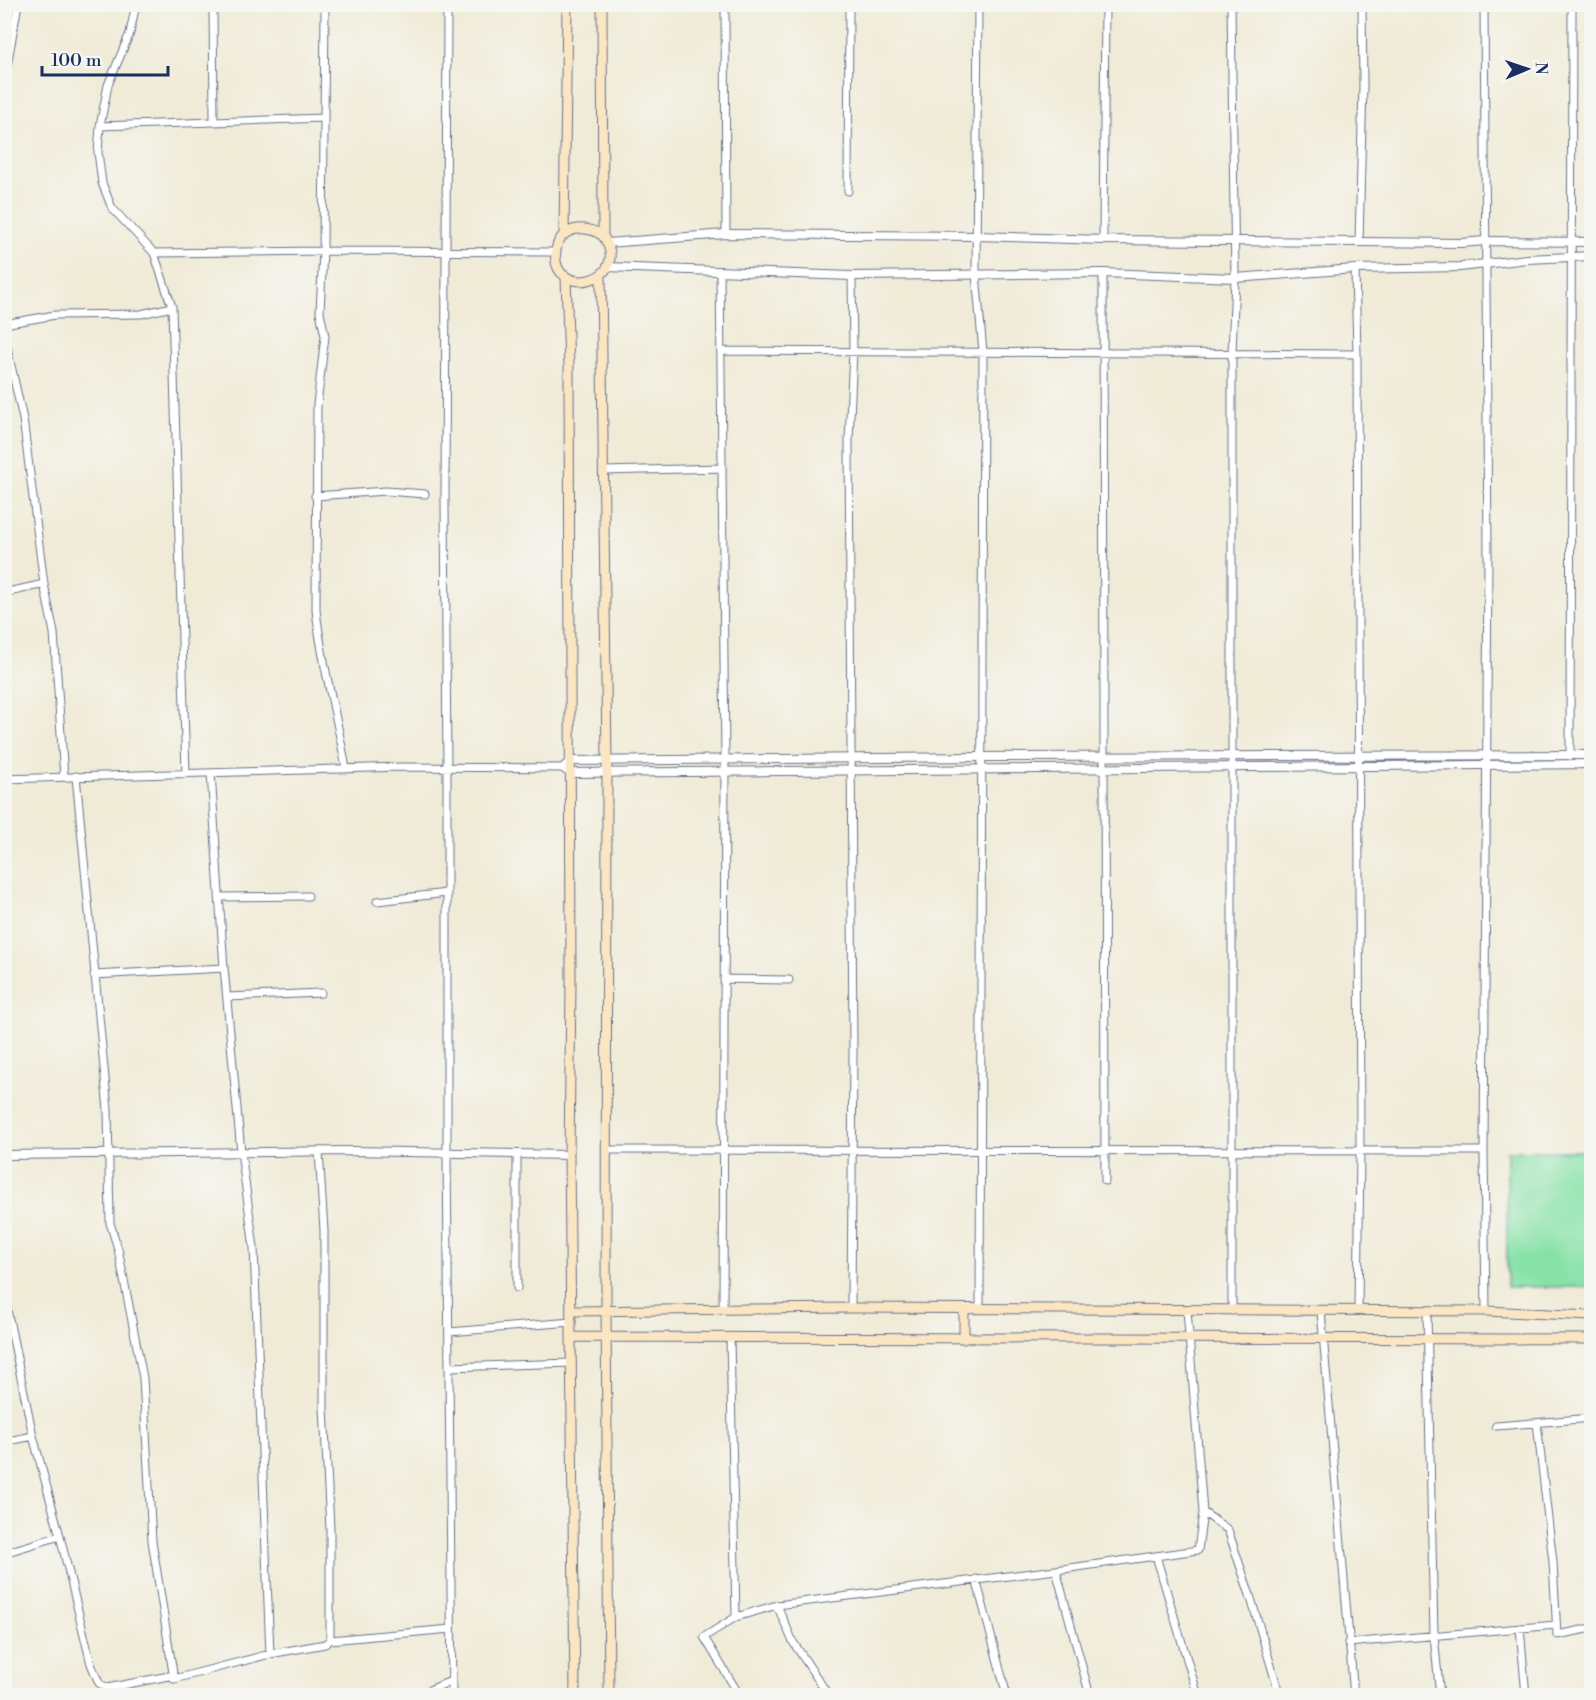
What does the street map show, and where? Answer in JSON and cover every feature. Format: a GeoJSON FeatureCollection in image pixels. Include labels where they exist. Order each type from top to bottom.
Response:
{"type":"FeatureCollection","features":[{"type":"Feature","properties":{"kind":"main road"},"geometry":{"type":"LineString","coordinates":[[564,235],[567,4]]}},
{"type":"Feature","properties":{"kind":"main road"},"geometry":{"type":"LineString","coordinates":[[602,4],[605,239],[609,259],[604,271],[603,471],[608,762],[606,1336],[609,1695]]}},
{"type":"Feature","properties":{"kind":"main road"},"geometry":{"type":"LineString","coordinates":[[575,1695],[567,767],[569,366],[566,277],[556,261],[555,252],[564,235],[573,229],[583,227],[594,230],[605,239]]}},
{"type":"Feature","properties":{"kind":"main road"},"geometry":{"type":"LineString","coordinates":[[566,277],[584,282],[593,280],[604,271]]}},
{"type":"Feature","properties":{"kind":"main road"},"geometry":{"type":"LineString","coordinates":[[572,1311],[851,1308],[1486,1311],[1592,1316]]}},
{"type":"Feature","properties":{"kind":"main road"},"geometry":{"type":"LineString","coordinates":[[964,1309],[964,1339]]}},
{"type":"Feature","properties":{"kind":"main road"},"geometry":{"type":"LineString","coordinates":[[572,1337],[1592,1339]]}},
{"type":"Feature","properties":{"kind":"street"},"geometry":{"type":"LineString","coordinates":[[4,83],[18,4]]}},
{"type":"Feature","properties":{"kind":"street"},"geometry":{"type":"LineString","coordinates":[[136,4],[130,33],[108,85],[100,126],[98,152],[102,183],[112,208],[154,253],[172,307],[186,774]]}},
{"type":"Feature","properties":{"kind":"street"},"geometry":{"type":"LineString","coordinates":[[213,4],[214,121]]}},
{"type":"Feature","properties":{"kind":"street"},"geometry":{"type":"LineString","coordinates":[[325,4],[323,251],[320,312],[325,336],[317,405],[316,609],[319,642],[346,769]]}},
{"type":"Feature","properties":{"kind":"street"},"geometry":{"type":"LineString","coordinates":[[447,4],[445,502],[447,1152],[452,1695]]}},
{"type":"Feature","properties":{"kind":"street"},"geometry":{"type":"LineString","coordinates":[[725,4],[726,234]]}},
{"type":"Feature","properties":{"kind":"street"},"geometry":{"type":"LineString","coordinates":[[848,191],[849,4]]}},
{"type":"Feature","properties":{"kind":"street"},"geometry":{"type":"LineString","coordinates":[[978,4],[976,274],[983,352],[980,1309]]}},
{"type":"Feature","properties":{"kind":"street"},"geometry":{"type":"LineString","coordinates":[[1103,240],[1105,4]]}},
{"type":"Feature","properties":{"kind":"street"},"geometry":{"type":"LineString","coordinates":[[1231,4],[1235,278],[1232,1311]]}},
{"type":"Feature","properties":{"kind":"street"},"geometry":{"type":"LineString","coordinates":[[1359,242],[1362,4]]}},
{"type":"Feature","properties":{"kind":"street"},"geometry":{"type":"LineString","coordinates":[[1484,4],[1488,766],[1484,1151],[1486,1311]]}},
{"type":"Feature","properties":{"kind":"street"},"geometry":{"type":"LineString","coordinates":[[1570,756],[1572,4]]}},
{"type":"Feature","properties":{"kind":"street"},"geometry":{"type":"LineString","coordinates":[[100,126],[324,118]]}},
{"type":"Feature","properties":{"kind":"street"},"geometry":{"type":"LineString","coordinates":[[605,239],[726,234],[978,236],[1103,240],[1592,242]]}},
{"type":"Feature","properties":{"kind":"street"},"geometry":{"type":"LineString","coordinates":[[154,253],[555,252]]}},
{"type":"Feature","properties":{"kind":"street"},"geometry":{"type":"LineString","coordinates":[[604,271],[720,271],[852,276],[1103,273],[1235,278],[1355,269],[1460,267],[1527,259],[1592,256]]}},
{"type":"Feature","properties":{"kind":"street"},"geometry":{"type":"LineString","coordinates":[[1355,269],[1359,755],[1358,1311]]}},
{"type":"Feature","properties":{"kind":"street"},"geometry":{"type":"LineString","coordinates":[[720,271],[725,759],[723,1309]]}},
{"type":"Feature","properties":{"kind":"street"},"geometry":{"type":"LineString","coordinates":[[1103,273],[1105,1181]]}},
{"type":"Feature","properties":{"kind":"street"},"geometry":{"type":"LineString","coordinates":[[851,1308],[852,758],[849,440],[853,351],[852,276]]}},
{"type":"Feature","properties":{"kind":"street"},"geometry":{"type":"LineString","coordinates":[[4,324],[55,315],[141,314],[172,307]]}},
{"type":"Feature","properties":{"kind":"street"},"geometry":{"type":"LineString","coordinates":[[4,334],[22,419],[44,584],[54,633],[64,777]]}},
{"type":"Feature","properties":{"kind":"street"},"geometry":{"type":"LineString","coordinates":[[722,351],[1357,354]]}},
{"type":"Feature","properties":{"kind":"street"},"geometry":{"type":"LineString","coordinates":[[603,471],[722,468]]}},
{"type":"Feature","properties":{"kind":"street"},"geometry":{"type":"LineString","coordinates":[[315,496],[386,491],[425,494]]}},
{"type":"Feature","properties":{"kind":"street"},"geometry":{"type":"LineString","coordinates":[[4,593],[44,584]]}},
{"type":"Feature","properties":{"kind":"street"},"geometry":{"type":"LineString","coordinates":[[4,779],[346,769],[567,767],[608,762],[725,759],[1592,755]]}},
{"type":"Feature","properties":{"kind":"street"},"geometry":{"type":"LineString","coordinates":[[567,767],[607,773],[1592,764]]}},
{"type":"Feature","properties":{"kind":"street"},"geometry":{"type":"LineString","coordinates":[[211,773],[226,997],[241,1152],[254,1248],[270,1654]]}},
{"type":"Feature","properties":{"kind":"street"},"geometry":{"type":"LineString","coordinates":[[76,776],[108,1110],[110,1223],[118,1249],[143,1378],[152,1541],[174,1679],[270,1654],[325,1644],[330,1640],[451,1629]]}},
{"type":"Feature","properties":{"kind":"street"},"geometry":{"type":"LineString","coordinates":[[377,901],[447,893]]}},
{"type":"Feature","properties":{"kind":"street"},"geometry":{"type":"LineString","coordinates":[[220,897],[308,896]]}},
{"type":"Feature","properties":{"kind":"street"},"geometry":{"type":"LineString","coordinates":[[94,975],[224,968]]}},
{"type":"Feature","properties":{"kind":"street"},"geometry":{"type":"LineString","coordinates":[[724,980],[789,980]]}},
{"type":"Feature","properties":{"kind":"street"},"geometry":{"type":"LineString","coordinates":[[226,997],[321,993]]}},
{"type":"Feature","properties":{"kind":"street"},"geometry":{"type":"LineString","coordinates":[[607,1150],[1484,1151]]}},
{"type":"Feature","properties":{"kind":"street"},"geometry":{"type":"LineString","coordinates":[[4,1155],[319,1151],[569,1155]]}},
{"type":"Feature","properties":{"kind":"street"},"geometry":{"type":"LineString","coordinates":[[319,1151],[324,1231],[324,1407],[330,1528],[330,1640]]}},
{"type":"Feature","properties":{"kind":"street"},"geometry":{"type":"LineString","coordinates":[[517,1154],[517,1288]]}},
{"type":"Feature","properties":{"kind":"street"},"geometry":{"type":"LineString","coordinates":[[4,1295],[33,1436],[92,1664],[99,1683],[107,1688],[174,1676]]}},
{"type":"Feature","properties":{"kind":"street"},"geometry":{"type":"LineString","coordinates":[[740,1695],[704,1637],[736,1617],[777,1605],[1198,1550],[1203,1512],[1187,1310]]}},
{"type":"Feature","properties":{"kind":"street"},"geometry":{"type":"LineString","coordinates":[[1321,1311],[1354,1695]]}},
{"type":"Feature","properties":{"kind":"street"},"geometry":{"type":"LineString","coordinates":[[1427,1312],[1434,1636],[1440,1695]]}},
{"type":"Feature","properties":{"kind":"street"},"geometry":{"type":"LineString","coordinates":[[449,1332],[572,1322]]}},
{"type":"Feature","properties":{"kind":"street"},"geometry":{"type":"LineString","coordinates":[[730,1338],[736,1617]]}},
{"type":"Feature","properties":{"kind":"street"},"geometry":{"type":"LineString","coordinates":[[450,1366],[572,1363]]}},
{"type":"Feature","properties":{"kind":"street"},"geometry":{"type":"LineString","coordinates":[[1496,1426],[1592,1418]]}},
{"type":"Feature","properties":{"kind":"street"},"geometry":{"type":"LineString","coordinates":[[1537,1423],[1553,1562],[1557,1635],[1592,1628]]}},
{"type":"Feature","properties":{"kind":"street"},"geometry":{"type":"LineString","coordinates":[[4,1442],[33,1436]]}},
{"type":"Feature","properties":{"kind":"street"},"geometry":{"type":"LineString","coordinates":[[1203,1512],[1228,1530],[1280,1695]]}},
{"type":"Feature","properties":{"kind":"street"},"geometry":{"type":"LineString","coordinates":[[4,1554],[60,1536]]}},
{"type":"Feature","properties":{"kind":"street"},"geometry":{"type":"LineString","coordinates":[[1156,1556],[1198,1695]]}},
{"type":"Feature","properties":{"kind":"street"},"geometry":{"type":"LineString","coordinates":[[1056,1570],[1090,1695]]}},
{"type":"Feature","properties":{"kind":"street"},"geometry":{"type":"LineString","coordinates":[[976,1579],[1007,1695]]}},
{"type":"Feature","properties":{"kind":"street"},"geometry":{"type":"LineString","coordinates":[[777,1605],[792,1642],[829,1695]]}},
{"type":"Feature","properties":{"kind":"street"},"geometry":{"type":"LineString","coordinates":[[1348,1643],[1556,1624]]}},
{"type":"Feature","properties":{"kind":"street"},"geometry":{"type":"LineString","coordinates":[[1520,1628],[1526,1695]]}},
{"type":"Feature","properties":{"kind":"street"},"geometry":{"type":"LineString","coordinates":[[415,1695],[451,1681]]}},
{"type":"Feature","properties":{"kind":"green space"},"geometry":{"type":"Polygon","coordinates":[[[1507,1151],[1591,1151],[1591,1287],[1507,1287],[1507,1151]]]}}]}
